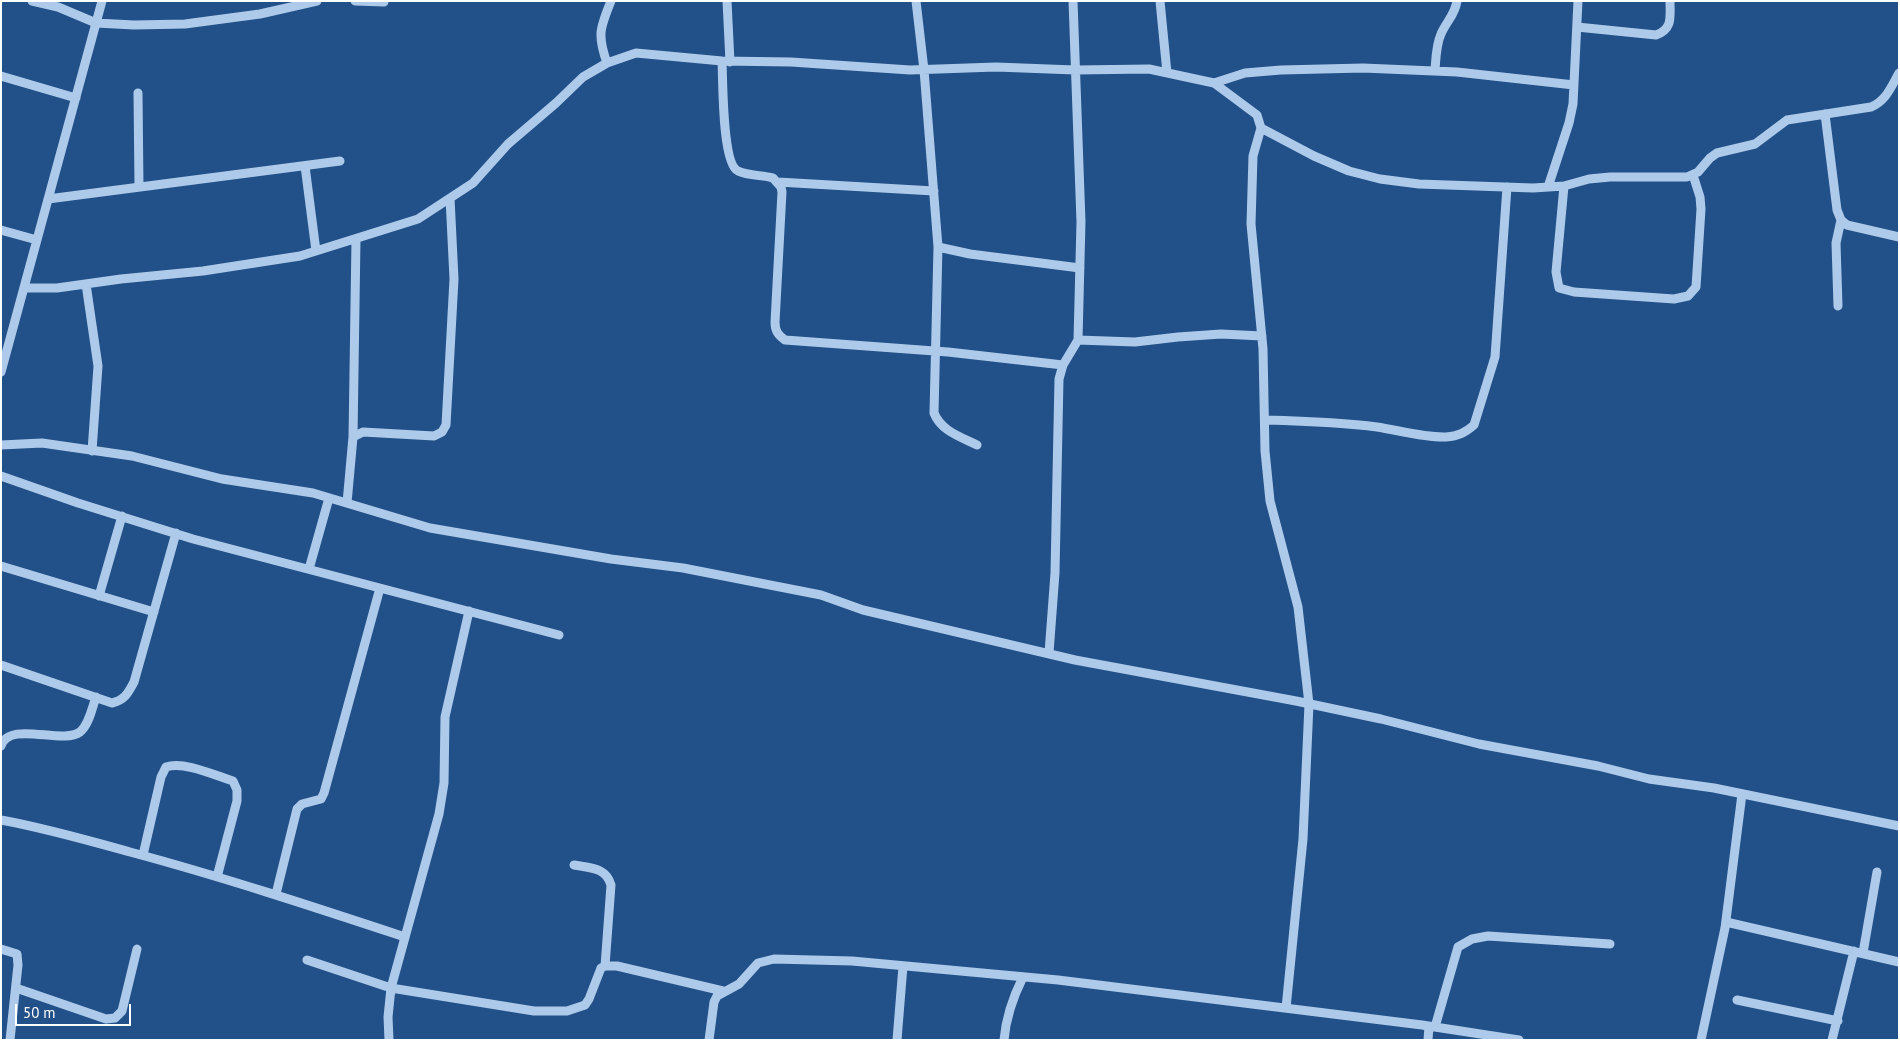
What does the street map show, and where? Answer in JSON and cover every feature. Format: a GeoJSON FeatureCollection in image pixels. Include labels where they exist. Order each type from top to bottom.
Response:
{"type":"FeatureCollection","features":[{"type":"Feature","properties":{"kind":"street"},"geometry":{"type":"LineString","coordinates":[[32,1],[58,7],[96,23],[134,25],[185,24],[260,14],[317,1]]}},
{"type":"Feature","properties":{"kind":"street"},"geometry":{"type":"LineString","coordinates":[[1,372],[102,1]]}},
{"type":"Feature","properties":{"kind":"street"},"geometry":{"type":"LineString","coordinates":[[355,1],[384,2]]}},
{"type":"Feature","properties":{"kind":"street"},"geometry":{"type":"LineString","coordinates":[[607,63],[601,46],[600,35],[611,1]]}},
{"type":"Feature","properties":{"kind":"street"},"geometry":{"type":"LineString","coordinates":[[727,1],[726,146],[734,167],[738,171],[773,178],[778,182],[782,192],[775,322],[775,328],[779,336],[785,340],[936,352],[1063,365]]}},
{"type":"Feature","properties":{"kind":"street"},"geometry":{"type":"LineString","coordinates":[[916,1],[924,70],[938,247],[934,413],[938,422],[950,431],[978,445]]}},
{"type":"Feature","properties":{"kind":"street"},"geometry":{"type":"LineString","coordinates":[[1049,654],[1055,573],[1059,379],[1063,365],[1078,340],[1081,222],[1073,1]]}},
{"type":"Feature","properties":{"kind":"street"},"geometry":{"type":"LineString","coordinates":[[1160,1],[1167,73]]}},
{"type":"Feature","properties":{"kind":"street"},"geometry":{"type":"LineString","coordinates":[[1435,70],[1441,32],[1456,9],[1457,1]]}},
{"type":"Feature","properties":{"kind":"street"},"geometry":{"type":"LineString","coordinates":[[1548,187],[1569,123],[1573,104],[1578,1]]}},
{"type":"Feature","properties":{"kind":"street"},"geometry":{"type":"LineString","coordinates":[[1577,26],[1656,35],[1664,32],[1669,24],[1670,1]]}},
{"type":"Feature","properties":{"kind":"street"},"geometry":{"type":"LineString","coordinates":[[24,288],[57,288],[203,271],[300,256],[418,220],[473,183],[508,144],[583,77],[607,63],[636,53],[726,61],[791,62],[924,70],[996,67],[1074,70],[1149,69],[1214,84],[1257,115],[1261,128],[1253,156],[1251,224],[1262,336],[1265,420],[1264,451],[1270,501],[1298,607],[1309,704],[1303,840],[1286,1008]]}},
{"type":"Feature","properties":{"kind":"street"},"geometry":{"type":"LineString","coordinates":[[1214,84],[1245,73],[1363,68],[1435,70],[1574,85]]}},
{"type":"Feature","properties":{"kind":"street"},"geometry":{"type":"LineString","coordinates":[[1261,128],[1314,156],[1349,171],[1380,179],[1419,184],[1548,187],[1564,186],[1590,179],[1610,177],[1687,177],[1693,176],[1717,153],[1755,144],[1787,120],[1878,104],[1885,97],[1899,73]]}},
{"type":"Feature","properties":{"kind":"street"},"geometry":{"type":"LineString","coordinates":[[1,76],[76,98]]}},
{"type":"Feature","properties":{"kind":"street"},"geometry":{"type":"LineString","coordinates":[[138,93],[139,187]]}},
{"type":"Feature","properties":{"kind":"street"},"geometry":{"type":"LineString","coordinates":[[1825,114],[1837,210],[1841,220],[1847,225],[1899,237]]}},
{"type":"Feature","properties":{"kind":"street"},"geometry":{"type":"LineString","coordinates":[[48,199],[340,161]]}},
{"type":"Feature","properties":{"kind":"street"},"geometry":{"type":"LineString","coordinates":[[305,166],[316,251]]}},
{"type":"Feature","properties":{"kind":"street"},"geometry":{"type":"LineString","coordinates":[[1564,186],[1556,272],[1559,288],[1574,292],[1674,299],[1688,296],[1696,287],[1701,209],[1700,197],[1693,176]]}},
{"type":"Feature","properties":{"kind":"street"},"geometry":{"type":"LineString","coordinates":[[778,182],[934,191]]}},
{"type":"Feature","properties":{"kind":"street"},"geometry":{"type":"LineString","coordinates":[[1265,420],[1322,422],[1376,427],[1443,437],[1457,436],[1466,432],[1474,425],[1495,357],[1508,187]]}},
{"type":"Feature","properties":{"kind":"street"},"geometry":{"type":"LineString","coordinates":[[354,437],[363,432],[434,436],[442,432],[446,425],[454,279],[450,198]]}},
{"type":"Feature","properties":{"kind":"street"},"geometry":{"type":"LineString","coordinates":[[1838,306],[1836,243],[1841,220]]}},
{"type":"Feature","properties":{"kind":"street"},"geometry":{"type":"LineString","coordinates":[[1,230],[37,240]]}},
{"type":"Feature","properties":{"kind":"street"},"geometry":{"type":"LineString","coordinates":[[348,503],[354,437],[356,238]]}},
{"type":"Feature","properties":{"kind":"street"},"geometry":{"type":"LineString","coordinates":[[938,247],[970,254],[1080,268]]}},
{"type":"Feature","properties":{"kind":"street"},"geometry":{"type":"LineString","coordinates":[[86,284],[98,366],[92,451]]}},
{"type":"Feature","properties":{"kind":"street"},"geometry":{"type":"LineString","coordinates":[[1078,340],[1136,342],[1212,335],[1262,336]]}},
{"type":"Feature","properties":{"kind":"street"},"geometry":{"type":"LineString","coordinates":[[1,445],[42,443],[132,456],[222,479],[313,493],[430,528],[611,559],[682,568],[822,595],[863,610],[1049,654],[1309,704],[1381,719],[1479,744],[1598,766],[1649,779],[1742,794],[1899,826]]}},
{"type":"Feature","properties":{"kind":"street"},"geometry":{"type":"LineString","coordinates":[[1,476],[78,503],[176,533],[559,635]]}},
{"type":"Feature","properties":{"kind":"street"},"geometry":{"type":"LineString","coordinates":[[309,569],[329,498]]}},
{"type":"Feature","properties":{"kind":"street"},"geometry":{"type":"LineString","coordinates":[[99,596],[122,516]]}},
{"type":"Feature","properties":{"kind":"street"},"geometry":{"type":"LineString","coordinates":[[1,665],[112,703],[121,700],[128,693],[134,682],[176,533]]}},
{"type":"Feature","properties":{"kind":"street"},"geometry":{"type":"LineString","coordinates":[[1,566],[154,612]]}},
{"type":"Feature","properties":{"kind":"street"},"geometry":{"type":"LineString","coordinates":[[276,894],[297,809],[302,804],[321,799],[324,793],[380,588]]}},
{"type":"Feature","properties":{"kind":"street"},"geometry":{"type":"LineString","coordinates":[[389,1040],[388,1017],[391,988],[439,814],[444,782],[445,717],[469,611]]}},
{"type":"Feature","properties":{"kind":"street"},"geometry":{"type":"LineString","coordinates":[[1,746],[8,736],[18,733],[70,736],[79,732],[86,726],[96,697]]}},
{"type":"Feature","properties":{"kind":"street"},"geometry":{"type":"LineString","coordinates":[[143,855],[161,776],[166,767],[174,764],[204,771],[233,780],[237,790],[237,801],[217,877]]}},
{"type":"Feature","properties":{"kind":"street"},"geometry":{"type":"LineString","coordinates":[[1701,1040],[1726,922],[1742,794]]}},
{"type":"Feature","properties":{"kind":"street"},"geometry":{"type":"LineString","coordinates":[[1,820],[39,827],[143,855],[276,894],[405,937]]}},
{"type":"Feature","properties":{"kind":"street"},"geometry":{"type":"LineString","coordinates":[[574,865],[603,871],[609,877],[605,966]]}},
{"type":"Feature","properties":{"kind":"street"},"geometry":{"type":"LineString","coordinates":[[1832,1040],[1859,952],[1877,872]]}},
{"type":"Feature","properties":{"kind":"street"},"geometry":{"type":"LineString","coordinates":[[1726,922],[1899,962]]}},
{"type":"Feature","properties":{"kind":"street"},"geometry":{"type":"LineString","coordinates":[[1428,1040],[1458,947],[1472,939],[1488,936],[1610,944]]}},
{"type":"Feature","properties":{"kind":"street"},"geometry":{"type":"LineString","coordinates":[[1,949],[16,954],[18,965],[10,1040]]}},
{"type":"Feature","properties":{"kind":"street"},"geometry":{"type":"LineString","coordinates":[[16,988],[106,1019],[115,1018],[122,1010],[137,949]]}},
{"type":"Feature","properties":{"kind":"street"},"geometry":{"type":"LineString","coordinates":[[709,1040],[714,1002],[717,996],[723,991],[739,984],[758,963],[774,958],[852,962],[1023,977],[1286,1008],[1519,1040]]}},
{"type":"Feature","properties":{"kind":"street"},"geometry":{"type":"LineString","coordinates":[[307,960],[391,988],[534,1011],[567,1011],[585,1005],[601,968],[605,966],[617,966],[723,991]]}},
{"type":"Feature","properties":{"kind":"street"},"geometry":{"type":"LineString","coordinates":[[897,1040],[903,966]]}},
{"type":"Feature","properties":{"kind":"street"},"geometry":{"type":"LineString","coordinates":[[1004,1040],[1005,1026],[1013,997],[1023,977]]}},
{"type":"Feature","properties":{"kind":"street"},"geometry":{"type":"LineString","coordinates":[[1738,1000],[1838,1021]]}}]}
